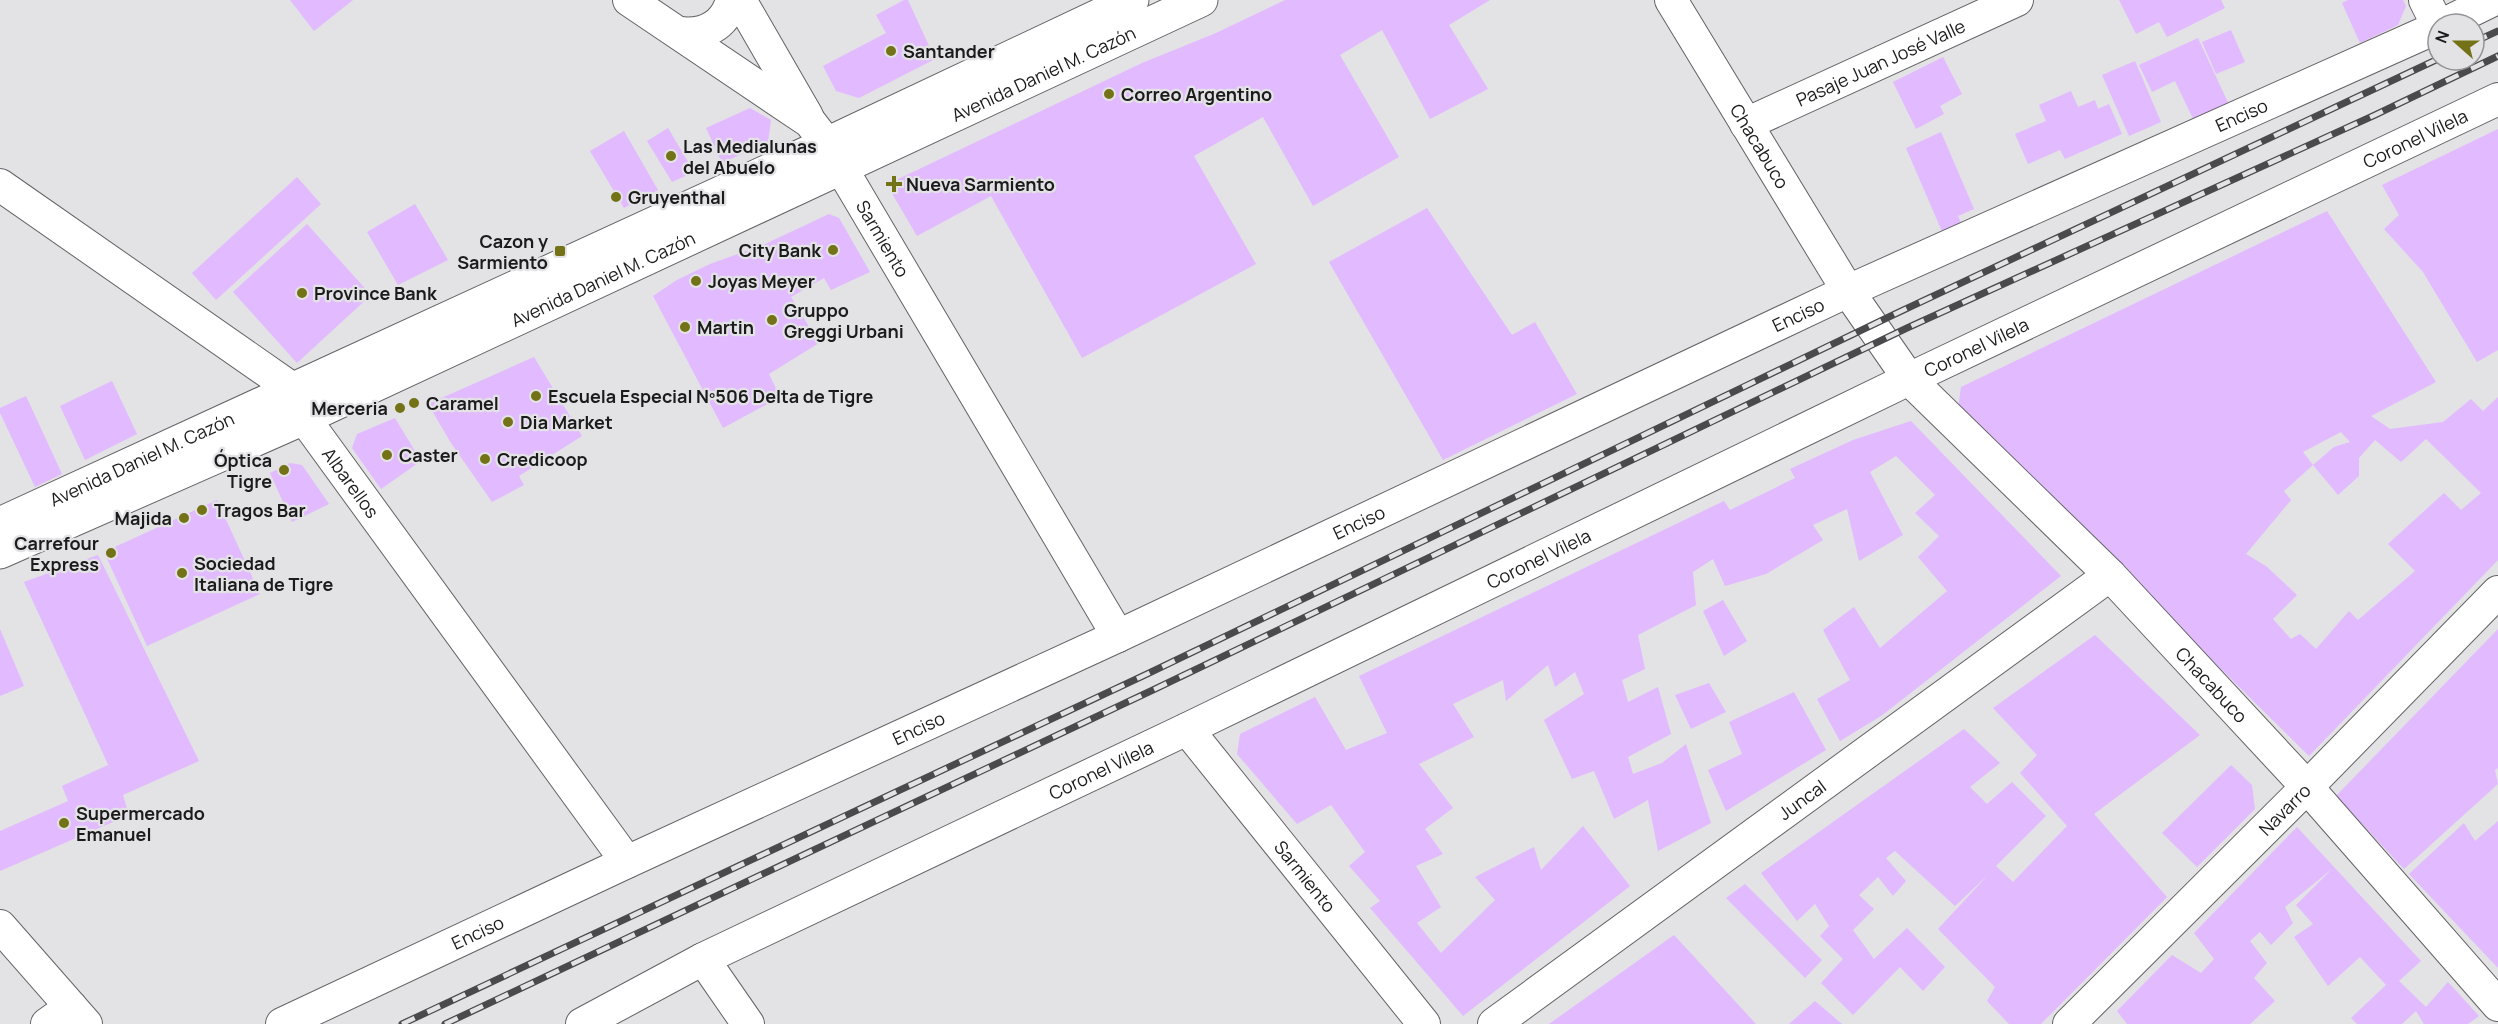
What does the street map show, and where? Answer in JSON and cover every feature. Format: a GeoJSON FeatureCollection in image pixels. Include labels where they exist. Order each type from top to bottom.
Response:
{"type":"FeatureCollection","features":[{"type":"Feature","properties":{"kind":"main road","name":"Avenida Daniel M. Cazón"},"geometry":{"type":"LineString","coordinates":[[0,552],[826,145],[1132,0]]}},
{"type":"Feature","properties":{"kind":"main road","name":"Avenida Daniel M. Cazón"},"geometry":{"type":"LineString","coordinates":[[826,145],[1201,0]]}},
{"type":"Feature","properties":{"kind":"main road","name":"Avenida Daniel M. Cazón"},"geometry":{"type":"LineString","coordinates":[[0,524],[299,404]]}},
{"type":"Feature","properties":{"kind":"street","name":"Sarmiento"},"geometry":{"type":"LineString","coordinates":[[629,0],[679,33],[826,145],[1118,636]]}},
{"type":"Feature","properties":{"kind":"street"},"geometry":{"type":"LineString","coordinates":[[679,33],[694,35],[708,31],[721,21],[730,9],[732,0]]}},
{"type":"Feature","properties":{"kind":"street"},"geometry":{"type":"LineString","coordinates":[[740,0],[826,145]]}},
{"type":"Feature","properties":{"kind":"street","name":"Chacabuco"},"geometry":{"type":"LineString","coordinates":[[1671,0],[1848,291],[1909,379],[2110,575],[2307,787],[2498,1005]]}},
{"type":"Feature","properties":{"kind":"street","name":"Pasaje Juan José Valle"},"geometry":{"type":"LineString","coordinates":[[1746,124],[2017,0]]}},
{"type":"Feature","properties":{"kind":"street"},"geometry":{"type":"LineString","coordinates":[[2468,12],[2493,0]]}},
{"type":"Feature","properties":{"kind":"street","name":"Enciso"},"geometry":{"type":"LineString","coordinates":[[282,1024],[1118,636],[1848,291],[2426,31]]}},
{"type":"Feature","properties":{"kind":"street","name":"Coronel Vilela"},"geometry":{"type":"LineString","coordinates":[[582,1024],[703,959],[1187,729],[1909,379],[2498,99]]}},
{"type":"Feature","properties":{"kind":"street","name":"Albarellos"},"geometry":{"type":"LineString","coordinates":[[0,185],[299,404],[627,862]]}},
{"type":"Feature","properties":{"kind":"street","name":"Juncal"},"geometry":{"type":"LineString","coordinates":[[1494,1024],[2110,575]]}},
{"type":"Feature","properties":{"kind":"street","name":"Navarro"},"geometry":{"type":"LineString","coordinates":[[2069,1024],[2307,787],[2498,592]]}},
{"type":"Feature","properties":{"kind":"street","name":"Sarmiento"},"geometry":{"type":"LineString","coordinates":[[1187,729],[1424,1024]]}},
{"type":"Feature","properties":{"kind":"street"},"geometry":{"type":"LineString","coordinates":[[0,926],[68,1018]]}},
{"type":"Feature","properties":{"kind":"street"},"geometry":{"type":"LineString","coordinates":[[703,959],[748,1024]]}},
{"type":"Feature","properties":{"kind":"building"},"geometry":{"type":"Polygon","coordinates":[[[290,0],[353,0],[314,31],[290,0]]]}},
{"type":"Feature","properties":{"kind":"building","name":"Santander"},"geometry":{"type":"Polygon","coordinates":[[[908,0],[935,59],[859,98],[836,91],[823,66],[886,33],[876,15],[908,0]]]}},
{"type":"Feature","properties":{"kind":"building"},"geometry":{"type":"Polygon","coordinates":[[[1285,0],[1490,0],[1449,25],[1488,89],[1430,119],[1382,30],[1340,55],[1399,157],[1313,206],[1263,117],[1194,156],[1256,264],[1082,358],[991,196],[917,236],[890,190],[894,181],[1142,63],[1216,33],[1285,0]]]}},
{"type":"Feature","properties":{"kind":"building"},"geometry":{"type":"Polygon","coordinates":[[[2119,0],[2221,0],[2225,8],[2167,37],[2159,22],[2136,34],[2119,0]]]}},
{"type":"Feature","properties":{"kind":"building"},"geometry":{"type":"Polygon","coordinates":[[[2348,0],[2403,0],[2406,6],[2398,25],[2360,43],[2342,3],[2348,0]]]}},
{"type":"Feature","properties":{"kind":"building"},"geometry":{"type":"Polygon","coordinates":[[[2231,30],[2245,62],[2216,74],[2202,42],[2231,30]]]}},
{"type":"Feature","properties":{"kind":"building"},"geometry":{"type":"Polygon","coordinates":[[[2198,38],[2232,111],[2197,127],[2175,81],[2152,92],[2139,65],[2198,38]]]}},
{"type":"Feature","properties":{"kind":"building"},"geometry":{"type":"Polygon","coordinates":[[[1943,57],[1962,94],[1940,106],[1944,114],[1916,129],[1893,82],[1943,57]]]}},
{"type":"Feature","properties":{"kind":"building"},"geometry":{"type":"Polygon","coordinates":[[[2135,61],[2161,122],[2129,136],[2102,75],[2135,61]]]}},
{"type":"Feature","properties":{"kind":"building"},"geometry":{"type":"Polygon","coordinates":[[[2071,91],[2078,107],[2095,100],[2098,109],[2109,104],[2122,134],[2065,159],[2060,150],[2028,164],[2015,134],[2046,121],[2039,105],[2071,91]]]}},
{"type":"Feature","properties":{"kind":"building"},"geometry":{"type":"Polygon","coordinates":[[[750,108],[771,120],[768,142],[722,163],[706,128],[750,108]]]}},
{"type":"Feature","properties":{"kind":"building","name":"Las Medialunas del Abuelo"},"geometry":{"type":"Polygon","coordinates":[[[668,128],[694,172],[672,182],[647,141],[668,128]]]}},
{"type":"Feature","properties":{"kind":"building"},"geometry":{"type":"Polygon","coordinates":[[[2498,129],[2498,350],[2477,362],[2423,272],[2384,229],[2399,215],[2382,185],[2498,129]]]}},
{"type":"Feature","properties":{"kind":"building"},"geometry":{"type":"Polygon","coordinates":[[[624,131],[658,190],[624,208],[590,151],[624,131]]]}},
{"type":"Feature","properties":{"kind":"building"},"geometry":{"type":"Polygon","coordinates":[[[1941,132],[1974,209],[1958,216],[1963,227],[1944,236],[1906,148],[1941,132]]]}},
{"type":"Feature","properties":{"kind":"building"},"geometry":{"type":"Polygon","coordinates":[[[297,177],[321,204],[216,300],[192,273],[297,177]]]}},
{"type":"Feature","properties":{"kind":"building"},"geometry":{"type":"Polygon","coordinates":[[[415,204],[448,260],[398,285],[367,232],[415,204]]]}},
{"type":"Feature","properties":{"kind":"building"},"geometry":{"type":"Polygon","coordinates":[[[1427,208],[1512,335],[1535,322],[1577,394],[1443,460],[1329,262],[1427,208]]]}},
{"type":"Feature","properties":{"kind":"building"},"geometry":{"type":"Polygon","coordinates":[[[2327,211],[2436,382],[2371,416],[2390,429],[2443,422],[2471,399],[2483,411],[2498,397],[2498,560],[2309,756],[1958,409],[1961,387],[2327,211]],[[2341,432],[2303,452],[2313,465],[2334,447],[2350,442],[2341,432]],[[2426,439],[2401,462],[2375,440],[2359,458],[2359,476],[2338,495],[2313,465],[2284,491],[2291,500],[2246,554],[2266,566],[2297,595],[2273,619],[2291,639],[2300,634],[2316,649],[2349,611],[2358,620],[2415,571],[2388,544],[2444,493],[2461,510],[2481,493],[2426,439]]]}},
{"type":"Feature","properties":{"kind":"building"},"geometry":{"type":"Polygon","coordinates":[[[829,214],[839,218],[870,272],[831,290],[824,278],[791,297],[819,343],[769,374],[780,397],[723,428],[653,296],[677,280],[710,264],[763,245],[829,214]]]}},
{"type":"Feature","properties":{"kind":"building","name":"Province Bank"},"geometry":{"type":"Polygon","coordinates":[[[307,224],[371,295],[297,363],[233,292],[307,224]]]}},
{"type":"Feature","properties":{"kind":"building"},"geometry":{"type":"Polygon","coordinates":[[[534,357],[582,436],[519,476],[524,485],[492,502],[451,443],[428,404],[534,357]]]}},
{"type":"Feature","properties":{"kind":"building"},"geometry":{"type":"Polygon","coordinates":[[[112,381],[137,434],[85,460],[60,406],[112,381]]]}},
{"type":"Feature","properties":{"kind":"building"},"geometry":{"type":"Polygon","coordinates":[[[26,396],[62,474],[35,487],[0,413],[0,408],[26,396]]]}},
{"type":"Feature","properties":{"kind":"building","name":"Caster"},"geometry":{"type":"Polygon","coordinates":[[[395,418],[421,461],[381,489],[352,448],[357,434],[395,418]]]}},
{"type":"Feature","properties":{"kind":"building"},"geometry":{"type":"Polygon","coordinates":[[[1911,421],[2061,576],[1881,716],[1840,741],[1817,699],[1850,680],[1823,630],[1854,607],[1880,648],[1947,591],[1918,557],[1939,536],[1915,513],[1935,495],[1896,456],[1870,472],[1903,535],[1859,561],[1847,509],[1813,525],[1823,540],[1766,574],[1725,586],[1713,559],[1693,572],[1696,605],[1638,635],[1645,669],[1622,680],[1628,702],[1658,687],[1671,734],[1628,757],[1633,774],[1662,763],[1686,744],[1711,823],[1658,851],[1648,800],[1614,819],[1594,771],[1572,779],[1544,720],[1584,694],[1575,672],[1555,687],[1548,665],[1506,701],[1503,680],[1453,704],[1474,737],[1419,764],[1453,808],[1425,829],[1443,854],[1416,866],[1441,907],[1417,923],[1441,953],[1495,900],[1475,877],[1534,847],[1541,870],[1583,826],[1630,886],[1463,1016],[1370,908],[1380,901],[1349,866],[1365,852],[1331,805],[1297,824],[1237,754],[1240,734],[1315,697],[1346,750],[1387,733],[1359,676],[1724,501],[1730,510],[1795,478],[1790,469],[1853,440],[1911,421]]]}},
{"type":"Feature","properties":{"kind":"building"},"geometry":{"type":"Polygon","coordinates":[[[290,463],[302,465],[329,504],[292,522],[270,473],[290,463]]]}},
{"type":"Feature","properties":{"kind":"building","name":"Sociedad Italiana de Tigre"},"geometry":{"type":"Polygon","coordinates":[[[217,500],[260,594],[147,646],[104,552],[217,500]]]}},
{"type":"Feature","properties":{"kind":"building"},"geometry":{"type":"Polygon","coordinates":[[[98,555],[199,761],[123,795],[129,815],[0,871],[0,831],[68,801],[62,786],[108,765],[112,773],[24,582],[98,555]]]}},
{"type":"Feature","properties":{"kind":"building"},"geometry":{"type":"Polygon","coordinates":[[[1723,600],[1747,641],[1724,656],[1703,611],[1723,600]]]}},
{"type":"Feature","properties":{"kind":"building"},"geometry":{"type":"Polygon","coordinates":[[[0,629],[24,686],[0,696],[0,629]]]}},
{"type":"Feature","properties":{"kind":"building"},"geometry":{"type":"Polygon","coordinates":[[[2498,629],[2498,768],[2495,770],[2498,784],[2404,869],[2336,796],[2498,629]]]}},
{"type":"Feature","properties":{"kind":"building"},"geometry":{"type":"Polygon","coordinates":[[[2095,635],[2200,735],[2094,814],[2167,897],[2041,1024],[2009,1024],[1987,1001],[1995,987],[1938,929],[1988,875],[1955,906],[1895,851],[1886,858],[1906,881],[1893,896],[1878,877],[1859,895],[1874,909],[1853,930],[1874,959],[1907,928],[1945,967],[1923,991],[1900,967],[1853,1015],[1821,983],[1843,959],[1820,936],[1829,926],[1815,904],[1797,921],[1761,873],[1964,729],[2000,763],[1970,787],[1987,804],[2012,782],[2046,816],[1996,866],[2013,882],[2067,826],[2020,773],[2037,755],[1993,708],[2095,635]]]}},
{"type":"Feature","properties":{"kind":"building"},"geometry":{"type":"Polygon","coordinates":[[[1709,683],[1726,712],[1691,729],[1675,695],[1709,683]]]}},
{"type":"Feature","properties":{"kind":"building"},"geometry":{"type":"Polygon","coordinates":[[[1794,692],[1826,750],[1726,811],[1708,770],[1742,754],[1729,722],[1794,692]]]}},
{"type":"Feature","properties":{"kind":"building"},"geometry":{"type":"Polygon","coordinates":[[[2231,765],[2252,785],[2255,809],[2197,867],[2162,833],[2231,765]]]}},
{"type":"Feature","properties":{"kind":"building"},"geometry":{"type":"Polygon","coordinates":[[[2498,821],[2498,968],[2409,874],[2464,823],[2475,841],[2498,821]]]}},
{"type":"Feature","properties":{"kind":"building"},"geometry":{"type":"Polygon","coordinates":[[[2297,827],[2421,961],[2399,981],[2426,1007],[2448,982],[2479,1016],[2468,1024],[2424,1024],[2416,1011],[2402,1024],[2357,1024],[2351,1018],[2386,985],[2360,957],[2328,986],[2294,937],[2313,924],[2296,905],[2332,869],[2285,907],[2293,923],[2271,945],[2260,932],[2250,941],[2267,963],[2254,978],[2275,1001],[2250,1024],[2127,1024],[2117,1011],[2172,955],[2201,973],[2214,959],[2194,933],[2297,827]]]}},
{"type":"Feature","properties":{"kind":"building"},"geometry":{"type":"Polygon","coordinates":[[[1745,884],[1822,960],[1805,978],[1726,898],[1745,884]]]}},
{"type":"Feature","properties":{"kind":"building"},"geometry":{"type":"Polygon","coordinates":[[[1674,935],[1756,1024],[1549,1024],[1674,935]]]}},
{"type":"Feature","properties":{"kind":"building"},"geometry":{"type":"Polygon","coordinates":[[[1815,1001],[1842,1024],[1789,1024],[1815,1001]]]}},
{"type":"Feature","properties":{"kind":"railway"},"geometry":{"type":"LineString","coordinates":[[2486,36],[2498,31]]}},
{"type":"Feature","properties":{"kind":"railway"},"geometry":{"type":"LineString","coordinates":[[445,1024],[1155,689],[1907,328],[2375,115],[2498,56]]}},
{"type":"Feature","properties":{"kind":"railway"},"geometry":{"type":"LineString","coordinates":[[402,1024],[1147,674],[1895,314],[2426,65]]}},
{"type":"Feature","properties":{"kind":"place","name":"Santander"},"geometry":{"type":"Point","coordinates":[891,51]}},
{"type":"Feature","properties":{"kind":"place","name":"Correo Argentino"},"geometry":{"type":"Point","coordinates":[1109,94]}},
{"type":"Feature","properties":{"kind":"place","name":"Las Medialunas del Abuelo"},"geometry":{"type":"Point","coordinates":[671,156]}},
{"type":"Feature","properties":{"kind":"place","name":"Nueva Sarmiento"},"geometry":{"type":"Point","coordinates":[894,184]}},
{"type":"Feature","properties":{"kind":"place","name":"Gruyenthal"},"geometry":{"type":"Point","coordinates":[616,197]}},
{"type":"Feature","properties":{"kind":"place","name":"City Bank"},"geometry":{"type":"Point","coordinates":[833,250]}},
{"type":"Feature","properties":{"kind":"place","name":"Cazon y Sarmiento"},"geometry":{"type":"Point","coordinates":[560,251]}},
{"type":"Feature","properties":{"kind":"place","name":"Joyas Meyer"},"geometry":{"type":"Point","coordinates":[696,281]}},
{"type":"Feature","properties":{"kind":"place","name":"Province Bank"},"geometry":{"type":"Point","coordinates":[302,293]}},
{"type":"Feature","properties":{"kind":"place","name":"Gruppo Greggi Urbani"},"geometry":{"type":"Point","coordinates":[772,320]}},
{"type":"Feature","properties":{"kind":"place","name":"Martin"},"geometry":{"type":"Point","coordinates":[685,327]}},
{"type":"Feature","properties":{"kind":"place","name":"Escuela Especial Nº506 Delta de Tigre"},"geometry":{"type":"Point","coordinates":[536,396]}},
{"type":"Feature","properties":{"kind":"place","name":"Caramel"},"geometry":{"type":"Point","coordinates":[414,403]}},
{"type":"Feature","properties":{"kind":"place","name":"Merceria"},"geometry":{"type":"Point","coordinates":[400,408]}},
{"type":"Feature","properties":{"kind":"place","name":"Dia Market"},"geometry":{"type":"Point","coordinates":[508,422]}},
{"type":"Feature","properties":{"kind":"place","name":"Caster"},"geometry":{"type":"Point","coordinates":[387,455]}},
{"type":"Feature","properties":{"kind":"place","name":"Credicoop"},"geometry":{"type":"Point","coordinates":[485,459]}},
{"type":"Feature","properties":{"kind":"place","name":"Óptica Tigre"},"geometry":{"type":"Point","coordinates":[284,470]}},
{"type":"Feature","properties":{"kind":"place","name":"Tragos Bar"},"geometry":{"type":"Point","coordinates":[202,510]}},
{"type":"Feature","properties":{"kind":"place","name":"Majida"},"geometry":{"type":"Point","coordinates":[184,518]}},
{"type":"Feature","properties":{"kind":"place","name":"Carrefour Express"},"geometry":{"type":"Point","coordinates":[111,553]}},
{"type":"Feature","properties":{"kind":"place","name":"Sociedad Italiana de Tigre"},"geometry":{"type":"Point","coordinates":[182,573]}},
{"type":"Feature","properties":{"kind":"place","name":"Supermercado Emanuel"},"geometry":{"type":"Point","coordinates":[64,823]}}]}
